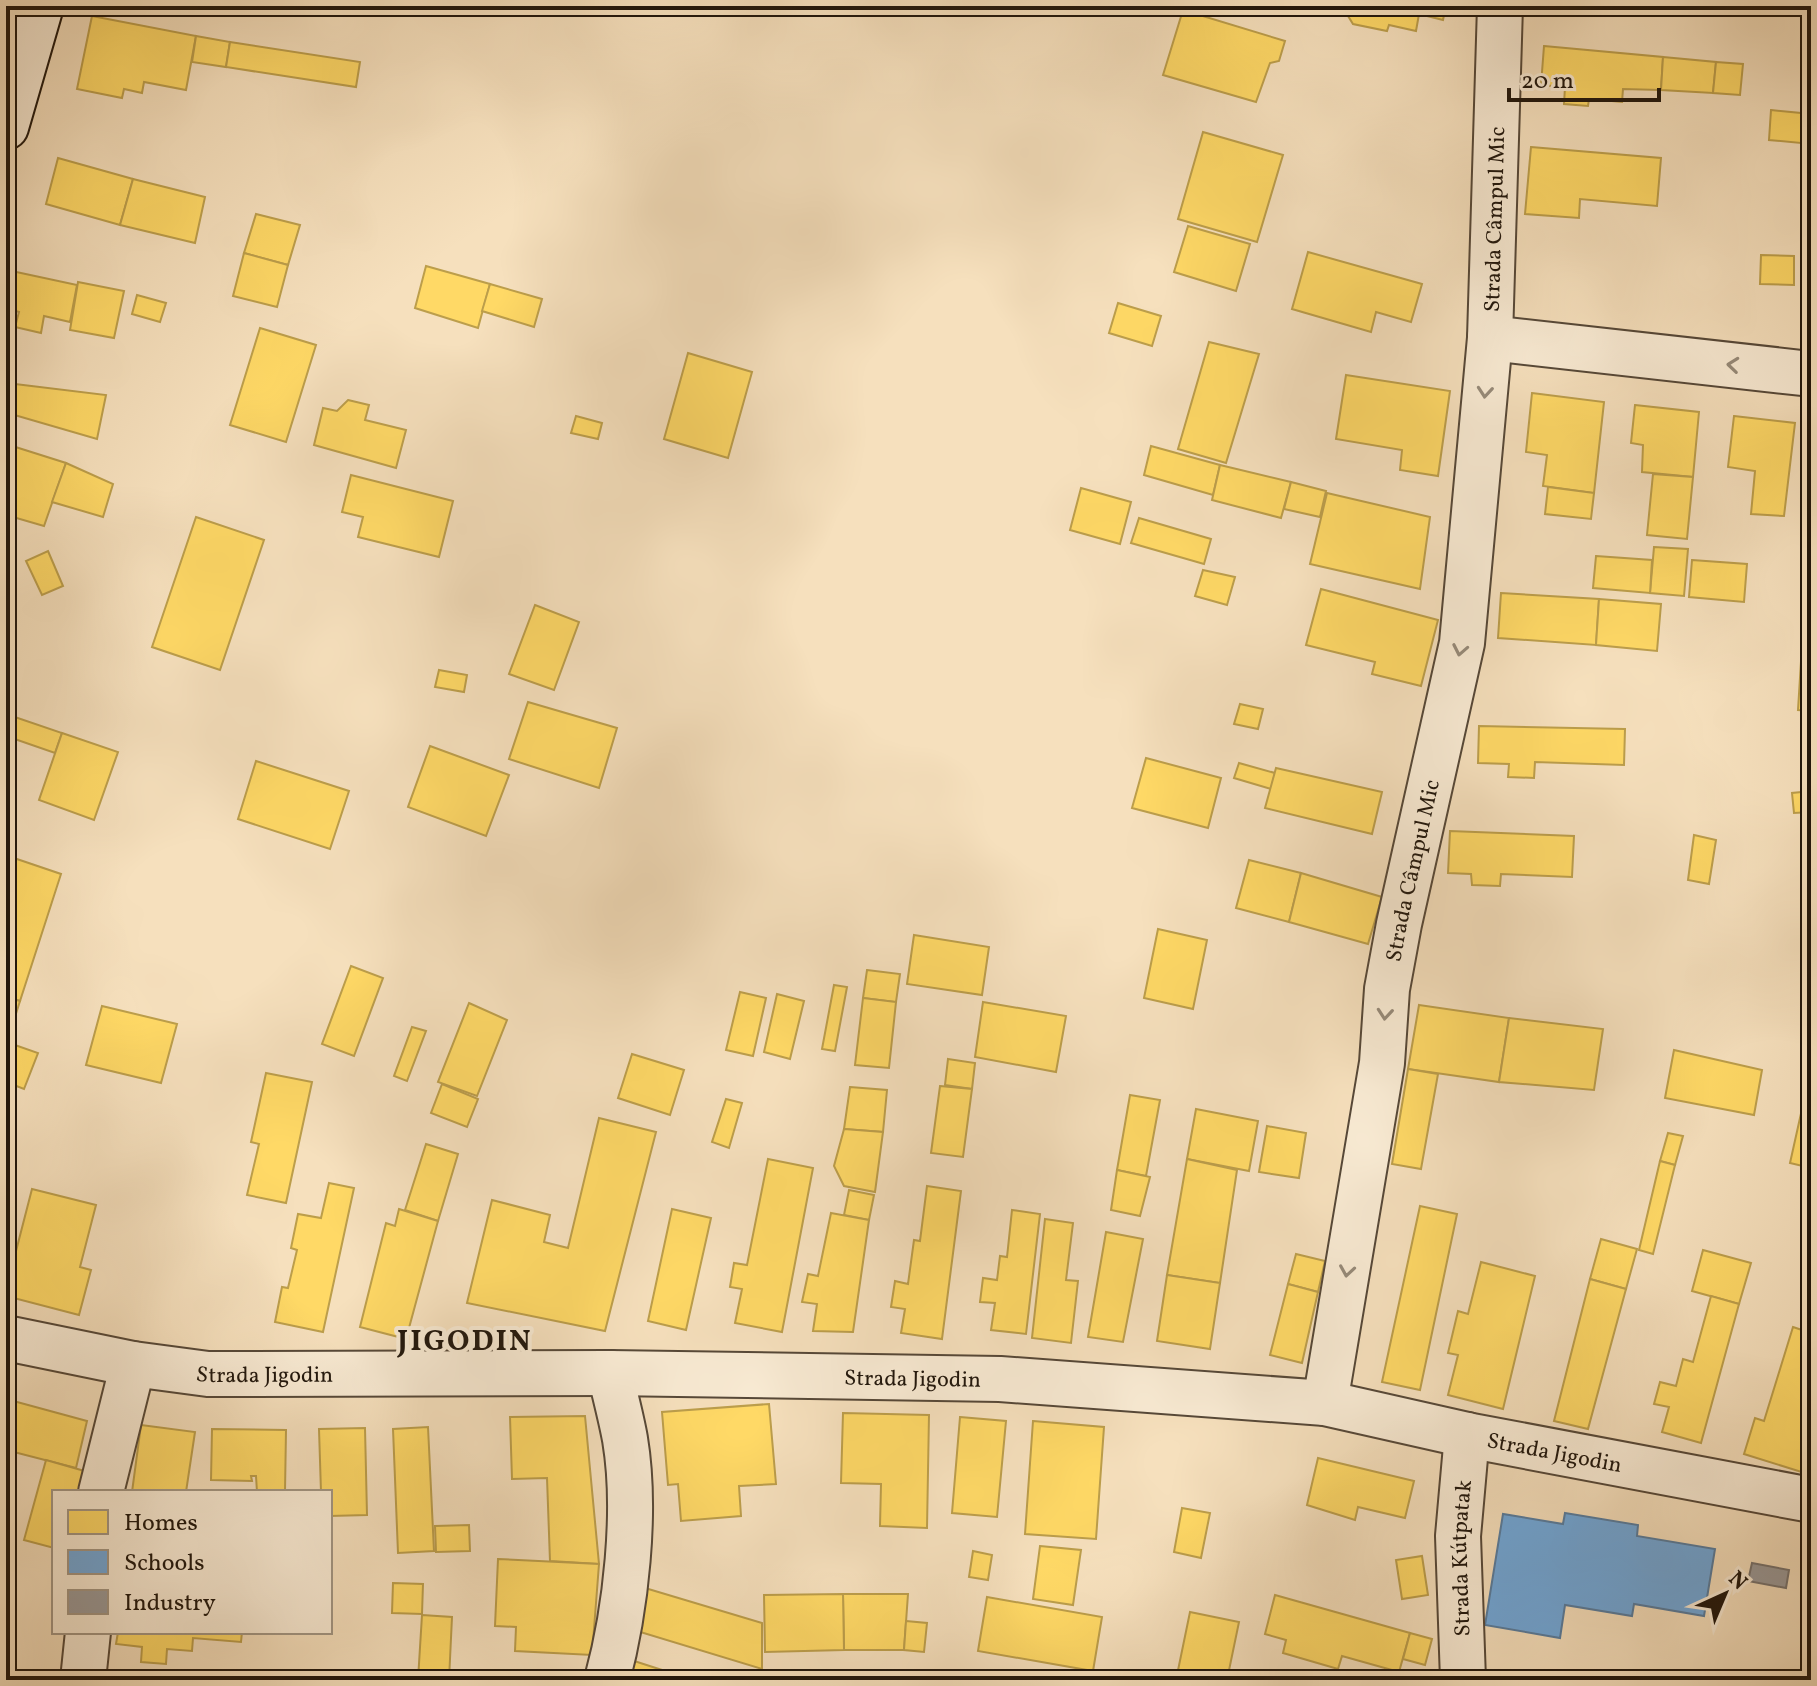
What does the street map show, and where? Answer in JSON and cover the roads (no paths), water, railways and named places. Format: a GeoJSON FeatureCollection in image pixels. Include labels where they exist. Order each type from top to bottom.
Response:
{"type":"FeatureCollection","features":[{"type":"Feature","properties":{"kind":"street"},"geometry":{"type":"LineString","coordinates":[[6,127],[41,6]]}},
{"type":"Feature","properties":{"kind":"street","name":"Strada Câmpul Mic"},"geometry":{"type":"LineString","coordinates":[[1325,1403],[1382,1063],[1394,950],[1462,643],[1490,338],[1500,6]]}},
{"type":"Feature","properties":{"kind":"street","name":"Strada Câmpul Mic"},"geometry":{"type":"LineString","coordinates":[[1490,338],[1811,374]]}},
{"type":"Feature","properties":{"kind":"street","name":"Strada Jigodin"},"geometry":{"type":"LineString","coordinates":[[6,1338],[133,1364],[208,1374],[610,1373],[1000,1379],[1325,1403],[1467,1435],[1811,1500]]}},
{"type":"Feature","properties":{"kind":"street"},"geometry":{"type":"LineString","coordinates":[[102,1490],[133,1364]]}},
{"type":"Feature","properties":{"kind":"street"},"geometry":{"type":"LineString","coordinates":[[607,1680],[617,1642],[629,1541],[626,1442],[610,1373]]}},
{"type":"Feature","properties":{"kind":"street","name":"Strada Kútpatak"},"geometry":{"type":"LineString","coordinates":[[1463,1680],[1458,1536],[1467,1435]]}},
{"type":"Feature","properties":{"kind":"street"},"geometry":{"type":"LineString","coordinates":[[83,1680],[88,1634]]}},
{"type":"Feature","properties":{"kind":"district","name":"JIGODIN"},"geometry":{"type":"Point","coordinates":[465,1340]}}]}
